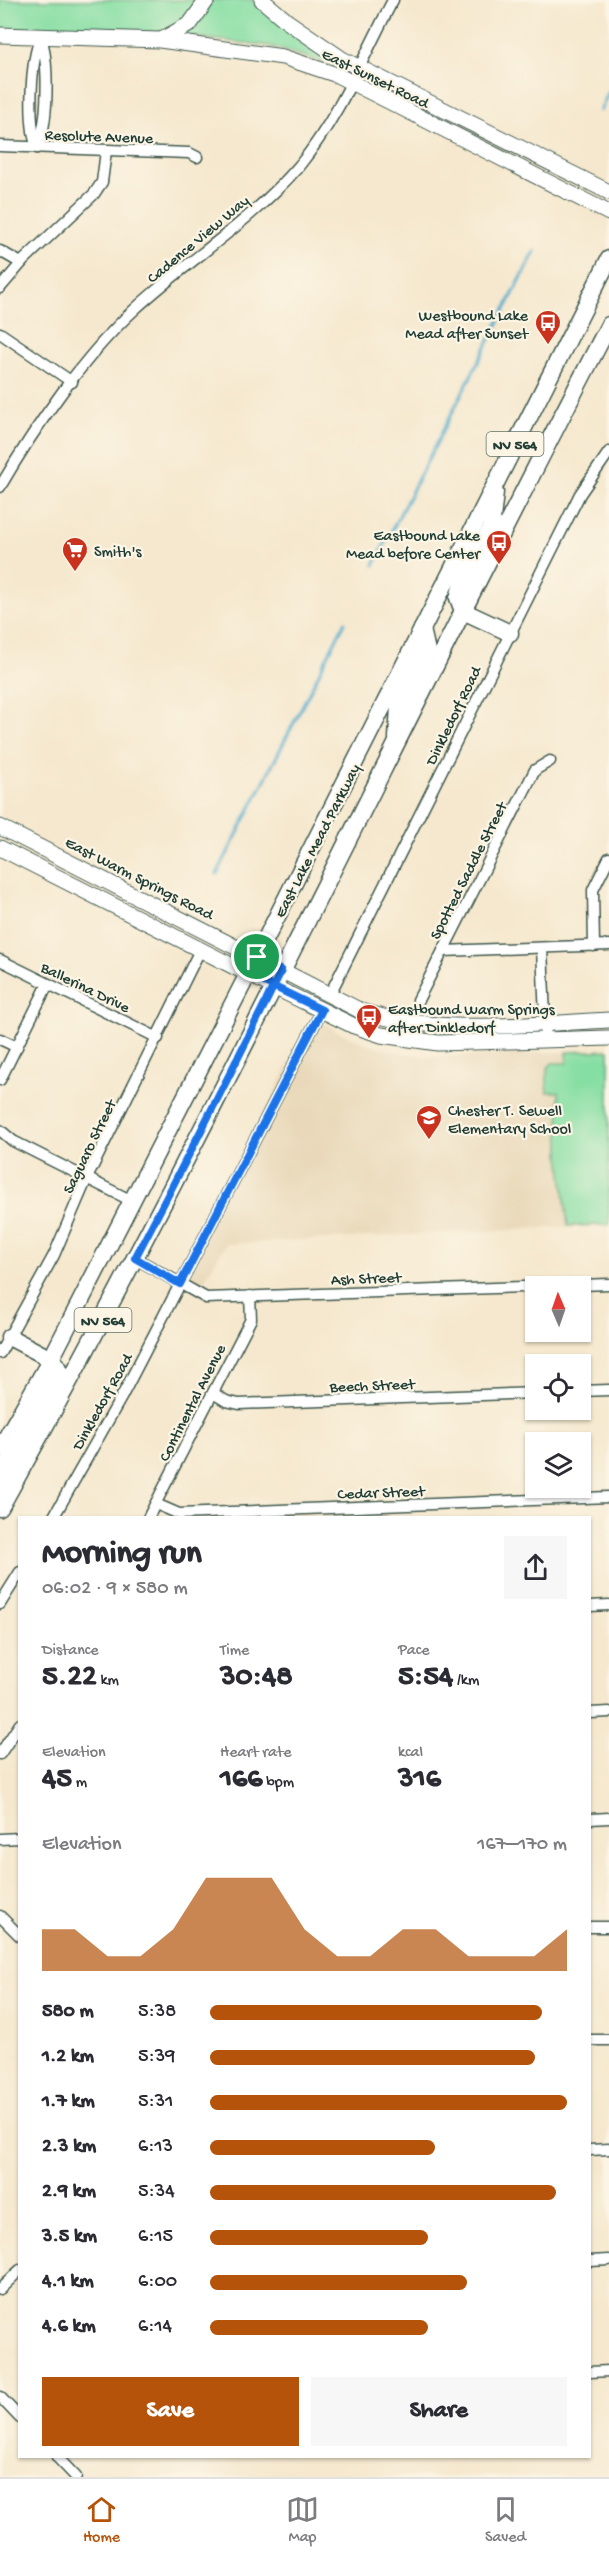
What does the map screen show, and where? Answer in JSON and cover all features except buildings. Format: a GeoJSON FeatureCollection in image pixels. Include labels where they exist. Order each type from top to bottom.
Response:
{"type":"FeatureCollection","features":[{"type":"Feature","properties":{"kind":"main road"},"geometry":{"type":"LineString","coordinates":[[160,40],[190,24],[207,0]]}},
{"type":"Feature","properties":{"kind":"main road","name":"East Sunset Road"},"geometry":{"type":"LineString","coordinates":[[262,0],[327,50],[609,192]]}},
{"type":"Feature","properties":{"kind":"main road","name":"East Sunset Road"},"geometry":{"type":"LineString","coordinates":[[0,35],[160,40],[266,53],[325,70],[609,213]]}},
{"type":"Feature","properties":{"kind":"main road","name":"East Lake Mead Parkway"},"geometry":{"type":"LineString","coordinates":[[0,1449],[51,1359],[257,957],[609,259]]}},
{"type":"Feature","properties":{"kind":"main road","name":"East Lake Mead Parkway"},"geometry":{"type":"LineString","coordinates":[[0,1508],[89,1349],[609,325]]}},
{"type":"Feature","properties":{"kind":"main road"},"geometry":{"type":"LineString","coordinates":[[496,482],[491,528],[462,584],[458,598],[463,611],[510,633]]}},
{"type":"Feature","properties":{"kind":"main road"},"geometry":{"type":"LineString","coordinates":[[396,747],[399,706],[427,651],[422,629]]}},
{"type":"Feature","properties":{"kind":"main road"},"geometry":{"type":"LineString","coordinates":[[0,848],[5,830]]}},
{"type":"Feature","properties":{"kind":"main road","name":"East Warm Springs Road"},"geometry":{"type":"LineString","coordinates":[[5,830],[257,957],[281,971],[354,1026],[410,1041],[438,1043],[609,1038]]}},
{"type":"Feature","properties":{"kind":"main road","name":"East Warm Springs Road"},"geometry":{"type":"LineString","coordinates":[[0,848],[274,987],[325,1003],[413,1024],[457,1026],[609,1020]]}},
{"type":"Feature","properties":{"kind":"main road"},"geometry":{"type":"LineString","coordinates":[[0,1494],[6,1467],[59,1375],[57,1363],[9,1337]]}},
{"type":"Feature","properties":{"kind":"street","name":"Cadence View Way"},"geometry":{"type":"LineString","coordinates":[[0,487],[17,458],[72,382],[135,309],[274,193],[321,137],[393,0]]}},
{"type":"Feature","properties":{"kind":"street"},"geometry":{"type":"LineString","coordinates":[[37,148],[32,134],[35,51],[41,37]]}},
{"type":"Feature","properties":{"kind":"street","name":"Resolute Avenue"},"geometry":{"type":"LineString","coordinates":[[0,146],[189,153],[197,157]]}},
{"type":"Feature","properties":{"kind":"street"},"geometry":{"type":"LineString","coordinates":[[0,288],[21,263],[94,194],[102,182],[106,151]]}},
{"type":"Feature","properties":{"kind":"street"},"geometry":{"type":"LineString","coordinates":[[0,251],[21,263]]}},
{"type":"Feature","properties":{"kind":"street"},"geometry":{"type":"LineString","coordinates":[[0,333],[72,382]]}},
{"type":"Feature","properties":{"kind":"street","name":"Dinkledorf Road"},"geometry":{"type":"LineString","coordinates":[[54,1516],[180,1284],[325,1003],[580,494],[609,452]]}},
{"type":"Feature","properties":{"kind":"street","name":"Spotted Saddle Street"},"geometry":{"type":"LineString","coordinates":[[418,1000],[535,770],[550,761]]}},
{"type":"Feature","properties":{"kind":"street"},"geometry":{"type":"LineString","coordinates":[[594,946],[593,890],[609,858]]}},
{"type":"Feature","properties":{"kind":"street"},"geometry":{"type":"LineString","coordinates":[[443,951],[609,945]]}},
{"type":"Feature","properties":{"kind":"street"},"geometry":{"type":"LineString","coordinates":[[542,948],[546,1041]]}},
{"type":"Feature","properties":{"kind":"street","name":"Saguaro Street"},"geometry":{"type":"LineString","coordinates":[[0,1353],[54,1255],[87,1178],[200,950]]}},
{"type":"Feature","properties":{"kind":"street","name":"Ballerina Drive"},"geometry":{"type":"LineString","coordinates":[[0,960],[158,1038]]}},
{"type":"Feature","properties":{"kind":"street"},"geometry":{"type":"LineString","coordinates":[[0,1080],[48,984]]}},
{"type":"Feature","properties":{"kind":"street"},"geometry":{"type":"LineString","coordinates":[[0,1039],[17,1047]]}},
{"type":"Feature","properties":{"kind":"street"},"geometry":{"type":"LineString","coordinates":[[0,1130],[13,1141],[132,1201]]}},
{"type":"Feature","properties":{"kind":"street","name":"Ash Street"},"geometry":{"type":"LineString","coordinates":[[135,1258],[206,1298],[609,1284]]}},
{"type":"Feature","properties":{"kind":"street","name":"Continental Avenue"},"geometry":{"type":"LineString","coordinates":[[149,1516],[251,1319],[250,1296]]}},
{"type":"Feature","properties":{"kind":"street"},"geometry":{"type":"LineString","coordinates":[[591,1391],[609,1390]]}},
{"type":"Feature","properties":{"kind":"street","name":"Beech Street"},"geometry":{"type":"LineString","coordinates":[[213,1393],[226,1401],[238,1404],[525,1393]]}},
{"type":"Feature","properties":{"kind":"street","name":"Cedar Street"},"geometry":{"type":"LineString","coordinates":[[156,1504],[179,1514],[609,1497]]}},
{"type":"Feature","properties":{"kind":"street"},"geometry":{"type":"LineString","coordinates":[[0,1604],[18,1575]]}},
{"type":"Feature","properties":{"kind":"street"},"geometry":{"type":"LineString","coordinates":[[591,1606],[609,1605]]}},
{"type":"Feature","properties":{"kind":"street"},"geometry":{"type":"LineString","coordinates":[[591,1713],[609,1712]]}},
{"type":"Feature","properties":{"kind":"street"},"geometry":{"type":"LineString","coordinates":[[0,1754],[18,1727]]}},
{"type":"Feature","properties":{"kind":"street"},"geometry":{"type":"LineString","coordinates":[[591,1819],[609,1818]]}},
{"type":"Feature","properties":{"kind":"street"},"geometry":{"type":"LineString","coordinates":[[0,1839],[18,1838]]}},
{"type":"Feature","properties":{"kind":"street"},"geometry":{"type":"LineString","coordinates":[[0,1916],[18,1934]]}},
{"type":"Feature","properties":{"kind":"street"},"geometry":{"type":"LineString","coordinates":[[591,1927],[609,1927]]}},
{"type":"Feature","properties":{"kind":"street"},"geometry":{"type":"LineString","coordinates":[[591,2040],[609,2040]]}},
{"type":"Feature","properties":{"kind":"street"},"geometry":{"type":"LineString","coordinates":[[591,2150],[609,2149]]}},
{"type":"Feature","properties":{"kind":"street"},"geometry":{"type":"LineString","coordinates":[[591,2261],[609,2260]]}},
{"type":"Feature","properties":{"kind":"street"},"geometry":{"type":"LineString","coordinates":[[0,2289],[18,2272]]}},
{"type":"Feature","properties":{"kind":"street"},"geometry":{"type":"LineString","coordinates":[[591,2372],[609,2371]]}},
{"type":"Feature","properties":{"kind":"street"},"geometry":{"type":"LineString","coordinates":[[0,2397],[18,2416]]}},
{"type":"Feature","properties":{"kind":"street"},"geometry":{"type":"LineString","coordinates":[[58,2458],[76,2477]]}},
{"type":"Feature","properties":{"kind":"shaded area","name":"Chester T. Sewell Elementary School"},"geometry":{"type":"Polygon","coordinates":[[[314,1016],[336,1031],[362,1042],[390,1051],[428,1057],[609,1050],[609,1225],[226,1244],[201,1285],[183,1269],[314,1016]]]}},
{"type":"Feature","properties":{"kind":"green space"},"geometry":{"type":"Polygon","coordinates":[[[0,0],[202,0],[178,24],[164,31],[147,35],[0,30],[0,0]]]}},
{"type":"Feature","properties":{"kind":"green space"},"geometry":{"type":"Polygon","coordinates":[[[213,0],[254,0],[335,66],[270,46],[183,36],[213,0]]]}},
{"type":"Feature","properties":{"kind":"green space"},"geometry":{"type":"Polygon","coordinates":[[[609,1050],[609,1225],[568,1226],[560,1156],[559,1092],[547,1092],[547,1069],[552,1063],[567,1063],[567,1052],[609,1050]]]}},
{"type":"Feature","properties":{"kind":"waterway"},"geometry":{"type":"LineString","coordinates":[[600,111],[609,91]]}},
{"type":"Feature","properties":{"kind":"waterway"},"geometry":{"type":"LineString","coordinates":[[374,565],[535,251]]}},
{"type":"Feature","properties":{"kind":"waterway"},"geometry":{"type":"LineString","coordinates":[[217,874],[345,622]]}},
{"type":"Feature","properties":{"kind":"place","name":"Westbound Lake Mead after Sunset"},"geometry":{"type":"Point","coordinates":[548,346]}},
{"type":"Feature","properties":{"kind":"place","name":"Eastbound Lake Mead before Center"},"geometry":{"type":"Point","coordinates":[499,566]}},
{"type":"Feature","properties":{"kind":"place","name":"Smith's"},"geometry":{"type":"Point","coordinates":[75,573]}},
{"type":"Feature","properties":{"kind":"place","name":"Eastbound Warm Springs after Dinkledorf"},"geometry":{"type":"Point","coordinates":[369,1040]}},
{"type":"Feature","properties":{"kind":"place","name":"Chester T. Sewell Elementary School"},"geometry":{"type":"Point","coordinates":[429,1141]}},
{"type":"Feature","properties":{"kind":"route"},"geometry":{"type":"LineString","coordinates":[[257,957],[248,974],[274,987],[322,1010],[180,1284],[135,1258],[232,1070],[274,987],[281,971],[257,957]]}}]}
